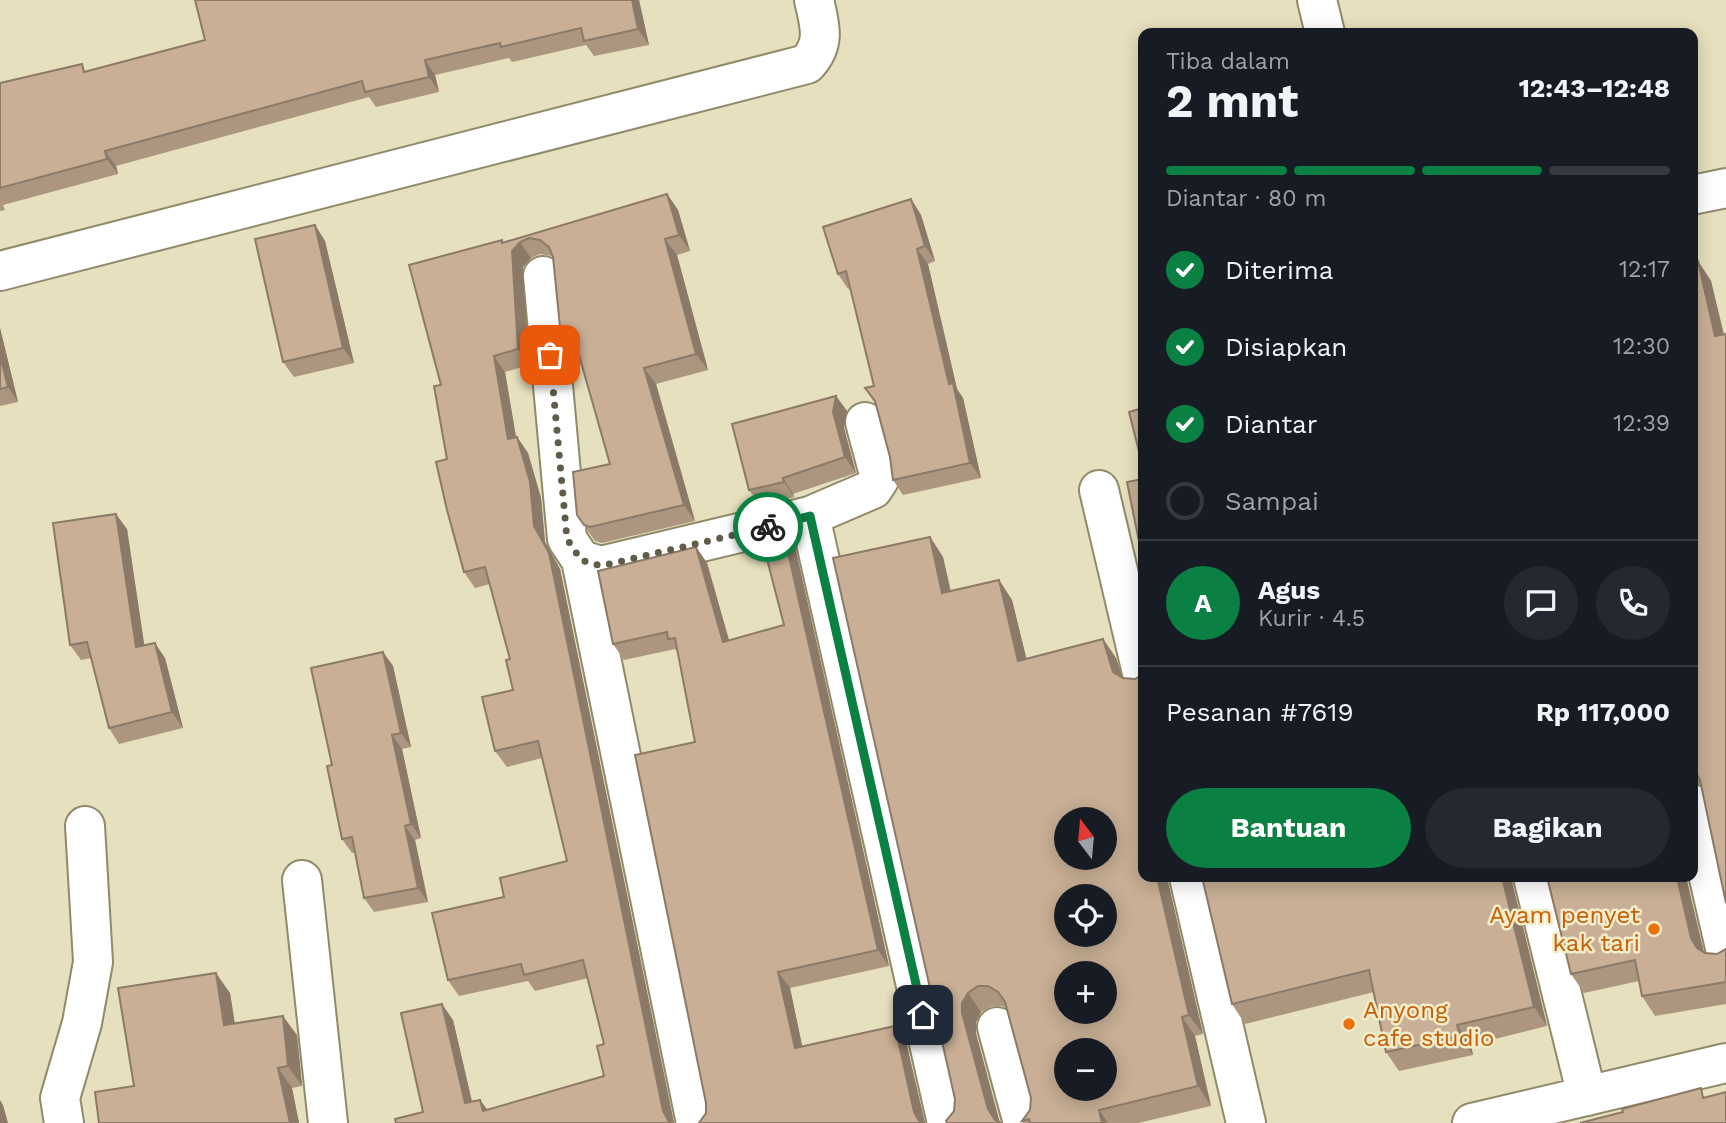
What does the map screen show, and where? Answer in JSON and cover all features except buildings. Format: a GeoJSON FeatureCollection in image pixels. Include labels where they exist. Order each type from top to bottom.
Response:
{"type":"FeatureCollection","features":[{"type":"Feature","properties":{"kind":"street"},"geometry":{"type":"LineString","coordinates":[[0,271],[807,64],[817,53],[822,37],[814,0]]}},
{"type":"Feature","properties":{"kind":"street"},"geometry":{"type":"LineString","coordinates":[[1317,0],[1324,28]]}},
{"type":"Feature","properties":{"kind":"street"},"geometry":{"type":"LineString","coordinates":[[1698,194],[1726,188]]}},
{"type":"Feature","properties":{"kind":"street"},"geometry":{"type":"LineString","coordinates":[[543,276],[567,539],[581,560],[696,1123]]}},
{"type":"Feature","properties":{"kind":"street"},"geometry":{"type":"LineString","coordinates":[[581,560],[601,566],[810,516],[873,489],[880,478],[865,422]]}},
{"type":"Feature","properties":{"kind":"street"},"geometry":{"type":"LineString","coordinates":[[1099,490],[1138,656]]}},
{"type":"Feature","properties":{"kind":"street"},"geometry":{"type":"LineString","coordinates":[[810,516],[947,1123]]}},
{"type":"Feature","properties":{"kind":"street"},"geometry":{"type":"LineString","coordinates":[[64,1123],[60,1098],[82,1023],[93,962],[85,826]]}},
{"type":"Feature","properties":{"kind":"street"},"geometry":{"type":"LineString","coordinates":[[1698,830],[1726,952]]}},
{"type":"Feature","properties":{"kind":"street"},"geometry":{"type":"LineString","coordinates":[[302,880],[328,1123]]}},
{"type":"Feature","properties":{"kind":"street"},"geometry":{"type":"LineString","coordinates":[[1190,882],[1246,1123]]}},
{"type":"Feature","properties":{"kind":"street"},"geometry":{"type":"LineString","coordinates":[[1534,882],[1587,1096]]}},
{"type":"Feature","properties":{"kind":"street"},"geometry":{"type":"LineString","coordinates":[[997,1027],[1023,1123]]}},
{"type":"Feature","properties":{"kind":"street"},"geometry":{"type":"LineString","coordinates":[[1487,1121],[1726,1063]]}},
{"type":"Feature","properties":{"kind":"way so far"},"geometry":{"type":"LineString","coordinates":[[550,355],[567,539],[581,560],[601,566],[768,527]]}},
{"type":"Feature","properties":{"kind":"place","name":"Ayam penyet kak tari"},"geometry":{"type":"Point","coordinates":[1654,929]}},
{"type":"Feature","properties":{"kind":"place","name":"Anyong cafe studio"},"geometry":{"type":"Point","coordinates":[1349,1024]}},
{"type":"Feature","properties":{"kind":"route"},"geometry":{"type":"LineString","coordinates":[[768,527],[810,516],[923,1015]]}}]}
